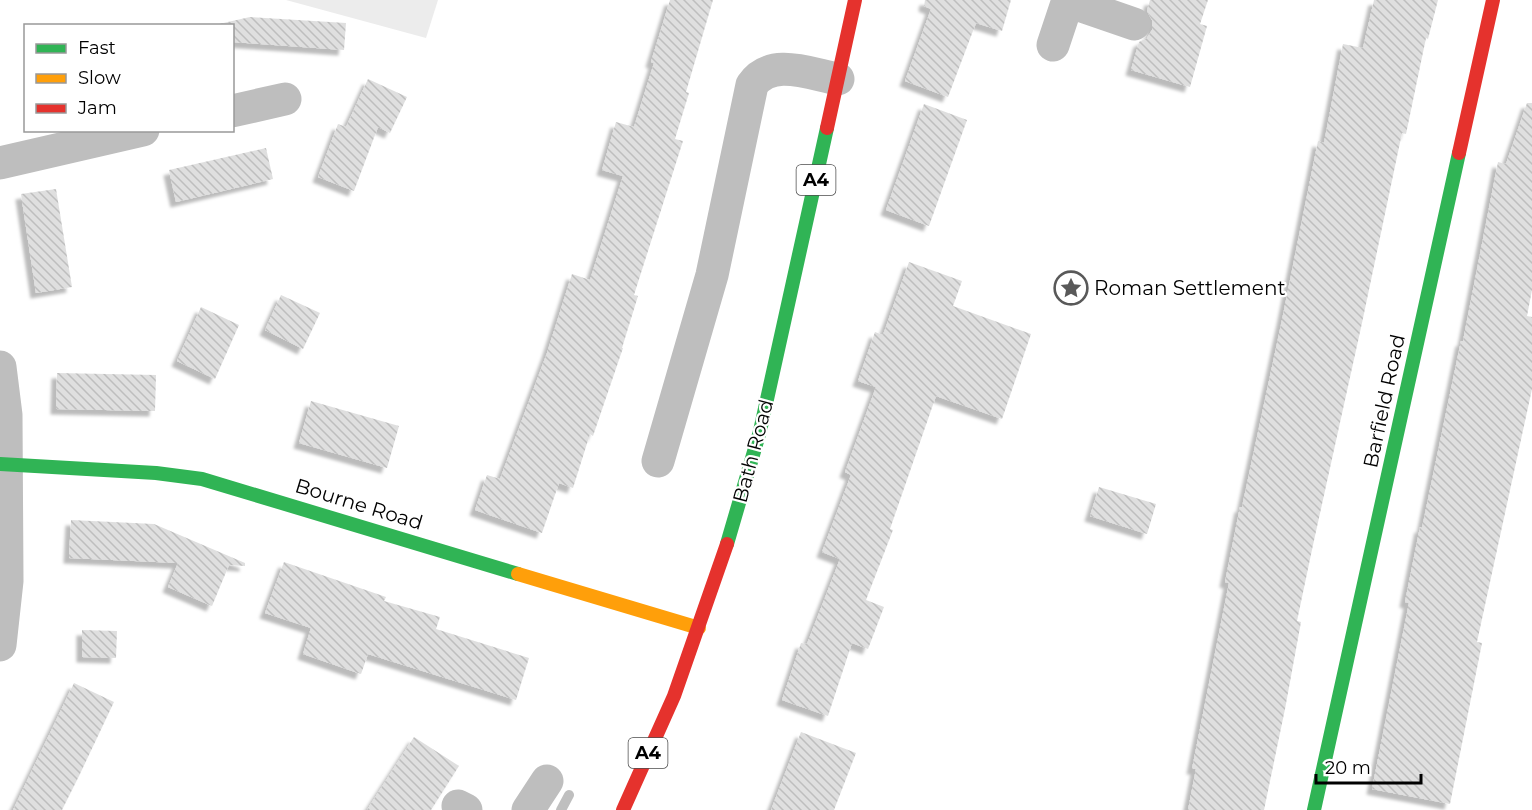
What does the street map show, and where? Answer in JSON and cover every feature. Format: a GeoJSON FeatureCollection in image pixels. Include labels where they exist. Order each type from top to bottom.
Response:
{"type":"FeatureCollection","features":[{"type":"Feature","properties":{"kind":"street","name":"Bath Road"},"geometry":{"type":"LineString","coordinates":[[623,810],[674,696],[699,628],[726,549],[760,432],[855,0]]}},
{"type":"Feature","properties":{"kind":"street","name":"Barfield Road"},"geometry":{"type":"LineString","coordinates":[[1314,810],[1493,0]]}},
{"type":"Feature","properties":{"kind":"street"},"geometry":{"type":"LineString","coordinates":[[1053,45],[1067,1],[1134,24]]}},
{"type":"Feature","properties":{"kind":"street"},"geometry":{"type":"LineString","coordinates":[[657,461],[711,275],[752,85],[762,74],[780,68],[838,79]]}},
{"type":"Feature","properties":{"kind":"street"},"geometry":{"type":"LineString","coordinates":[[234,111],[285,99]]}},
{"type":"Feature","properties":{"kind":"street"},"geometry":{"type":"LineString","coordinates":[[0,163],[134,132]]}},
{"type":"Feature","properties":{"kind":"street"},"geometry":{"type":"LineString","coordinates":[[0,367],[6,415],[3,465],[7,581],[0,645]]}},
{"type":"Feature","properties":{"kind":"street","name":"Bourne Road"},"geometry":{"type":"LineString","coordinates":[[3,465],[156,473],[202,479],[699,628]]}},
{"type":"Feature","properties":{"kind":"street"},"geometry":{"type":"LineString","coordinates":[[528,810],[547,781]]}},
{"type":"Feature","properties":{"kind":"shaded area"},"geometry":{"type":"Polygon","coordinates":[[[286,0],[438,0],[426,38],[286,0]]]}},
{"type":"Feature","properties":{"kind":"building"},"geometry":{"type":"Polygon","coordinates":[[[670,0],[713,0],[675,139],[683,141],[634,295],[638,296],[623,348],[593,436],[590,434],[573,488],[559,483],[542,533],[475,510],[487,475],[500,479],[547,353],[572,274],[590,280],[623,176],[602,170],[616,122],[634,127],[670,0]]]}},
{"type":"Feature","properties":{"kind":"building"},"geometry":{"type":"Polygon","coordinates":[[[925,0],[1011,0],[1002,31],[976,23],[948,97],[905,81],[931,9],[924,6],[925,0]]]}},
{"type":"Feature","properties":{"kind":"building"},"geometry":{"type":"Polygon","coordinates":[[[1150,0],[1208,0],[1200,24],[1207,26],[1190,87],[1131,70],[1139,42],[1147,38],[1152,30],[1152,20],[1147,11],[1150,0]]]}},
{"type":"Feature","properties":{"kind":"building"},"geometry":{"type":"Polygon","coordinates":[[[1374,0],[1438,0],[1428,39],[1426,38],[1406,134],[1402,133],[1313,545],[1297,621],[1301,622],[1285,709],[1264,810],[1188,810],[1196,769],[1192,769],[1229,583],[1225,582],[1318,141],[1324,143],[1343,44],[1363,48],[1374,0]]]}},
{"type":"Feature","properties":{"kind":"building"},"geometry":{"type":"Polygon","coordinates":[[[250,17],[346,23],[344,50],[234,42],[234,24],[219,24],[250,17]]]}},
{"type":"Feature","properties":{"kind":"building"},"geometry":{"type":"Polygon","coordinates":[[[368,79],[407,97],[390,133],[378,127],[354,191],[318,177],[338,124],[346,127],[368,79]]]}},
{"type":"Feature","properties":{"kind":"building"},"geometry":{"type":"Polygon","coordinates":[[[1527,103],[1532,103],[1532,290],[1527,316],[1532,317],[1532,389],[1477,642],[1482,643],[1450,804],[1372,789],[1409,603],[1405,602],[1420,527],[1422,528],[1461,341],[1463,341],[1498,162],[1506,164],[1527,103]]]}},
{"type":"Feature","properties":{"kind":"building"},"geometry":{"type":"Polygon","coordinates":[[[924,104],[967,120],[929,226],[886,210],[924,104]]]}},
{"type":"Feature","properties":{"kind":"building"},"geometry":{"type":"Polygon","coordinates":[[[266,148],[273,179],[176,202],[169,170],[266,148]]]}},
{"type":"Feature","properties":{"kind":"building"},"geometry":{"type":"Polygon","coordinates":[[[56,189],[72,287],[36,293],[21,194],[56,189]]]}},
{"type":"Feature","properties":{"kind":"building"},"geometry":{"type":"Polygon","coordinates":[[[909,262],[962,281],[953,306],[1031,334],[1002,419],[936,396],[890,529],[893,530],[866,600],[884,607],[868,649],[852,643],[828,716],[782,700],[801,643],[807,644],[840,559],[822,552],[851,475],[845,472],[876,387],[858,381],[875,332],[883,335],[909,262]]]}},
{"type":"Feature","properties":{"kind":"building"},"geometry":{"type":"Polygon","coordinates":[[[281,295],[320,313],[303,349],[265,330],[281,295]]]}},
{"type":"Feature","properties":{"kind":"building"},"geometry":{"type":"Polygon","coordinates":[[[201,307],[239,325],[215,379],[177,361],[201,307]]]}},
{"type":"Feature","properties":{"kind":"building"},"geometry":{"type":"Polygon","coordinates":[[[57,373],[156,375],[155,411],[56,409],[57,373]]]}},
{"type":"Feature","properties":{"kind":"building"},"geometry":{"type":"Polygon","coordinates":[[[311,401],[399,426],[387,468],[299,443],[311,401]]]}},
{"type":"Feature","properties":{"kind":"building"},"geometry":{"type":"Polygon","coordinates":[[[1099,487],[1156,504],[1147,534],[1090,516],[1099,487]]]}},
{"type":"Feature","properties":{"kind":"building"},"geometry":{"type":"Polygon","coordinates":[[[71,520],[154,524],[245,563],[245,566],[229,565],[212,606],[168,587],[178,563],[69,558],[71,520]]]}},
{"type":"Feature","properties":{"kind":"building"},"geometry":{"type":"Polygon","coordinates":[[[284,562],[386,597],[384,601],[440,617],[436,629],[529,658],[516,700],[368,654],[361,674],[303,654],[311,628],[265,613],[284,562]]]}},
{"type":"Feature","properties":{"kind":"building"},"geometry":{"type":"Polygon","coordinates":[[[82,630],[117,631],[116,658],[82,657],[82,630]]]}},
{"type":"Feature","properties":{"kind":"building"},"geometry":{"type":"Polygon","coordinates":[[[74,683],[114,702],[79,776],[62,810],[13,810],[74,683]]]}},
{"type":"Feature","properties":{"kind":"building"},"geometry":{"type":"Polygon","coordinates":[[[801,732],[856,753],[834,810],[771,810],[801,732]]]}},
{"type":"Feature","properties":{"kind":"building"},"geometry":{"type":"Polygon","coordinates":[[[414,737],[459,766],[431,810],[367,810],[414,737]]]}},
{"type":"Feature","properties":{"kind":"waterway"},"geometry":{"type":"LineString","coordinates":[[561,810],[569,795]]}},
{"type":"Feature","properties":{"kind":"traffic: fast"},"geometry":{"type":"LineString","coordinates":[[727,544],[760,431],[827,128]]}},
{"type":"Feature","properties":{"kind":"traffic: fast"},"geometry":{"type":"LineString","coordinates":[[1314,810],[1459,153]]}},
{"type":"Feature","properties":{"kind":"traffic: fast"},"geometry":{"type":"LineString","coordinates":[[0,464],[156,473],[202,479],[518,574]]}},
{"type":"Feature","properties":{"kind":"traffic: slow"},"geometry":{"type":"LineString","coordinates":[[518,574],[699,628]]}},
{"type":"Feature","properties":{"kind":"traffic: jam"},"geometry":{"type":"LineString","coordinates":[[827,128],[855,0]]}},
{"type":"Feature","properties":{"kind":"traffic: jam"},"geometry":{"type":"LineString","coordinates":[[1459,153],[1493,0]]}},
{"type":"Feature","properties":{"kind":"traffic: jam"},"geometry":{"type":"LineString","coordinates":[[623,810],[674,696],[727,544]]}},
{"type":"Feature","properties":{"kind":"place","name":"Roman Settlement"},"geometry":{"type":"Point","coordinates":[1071,288]}}]}
